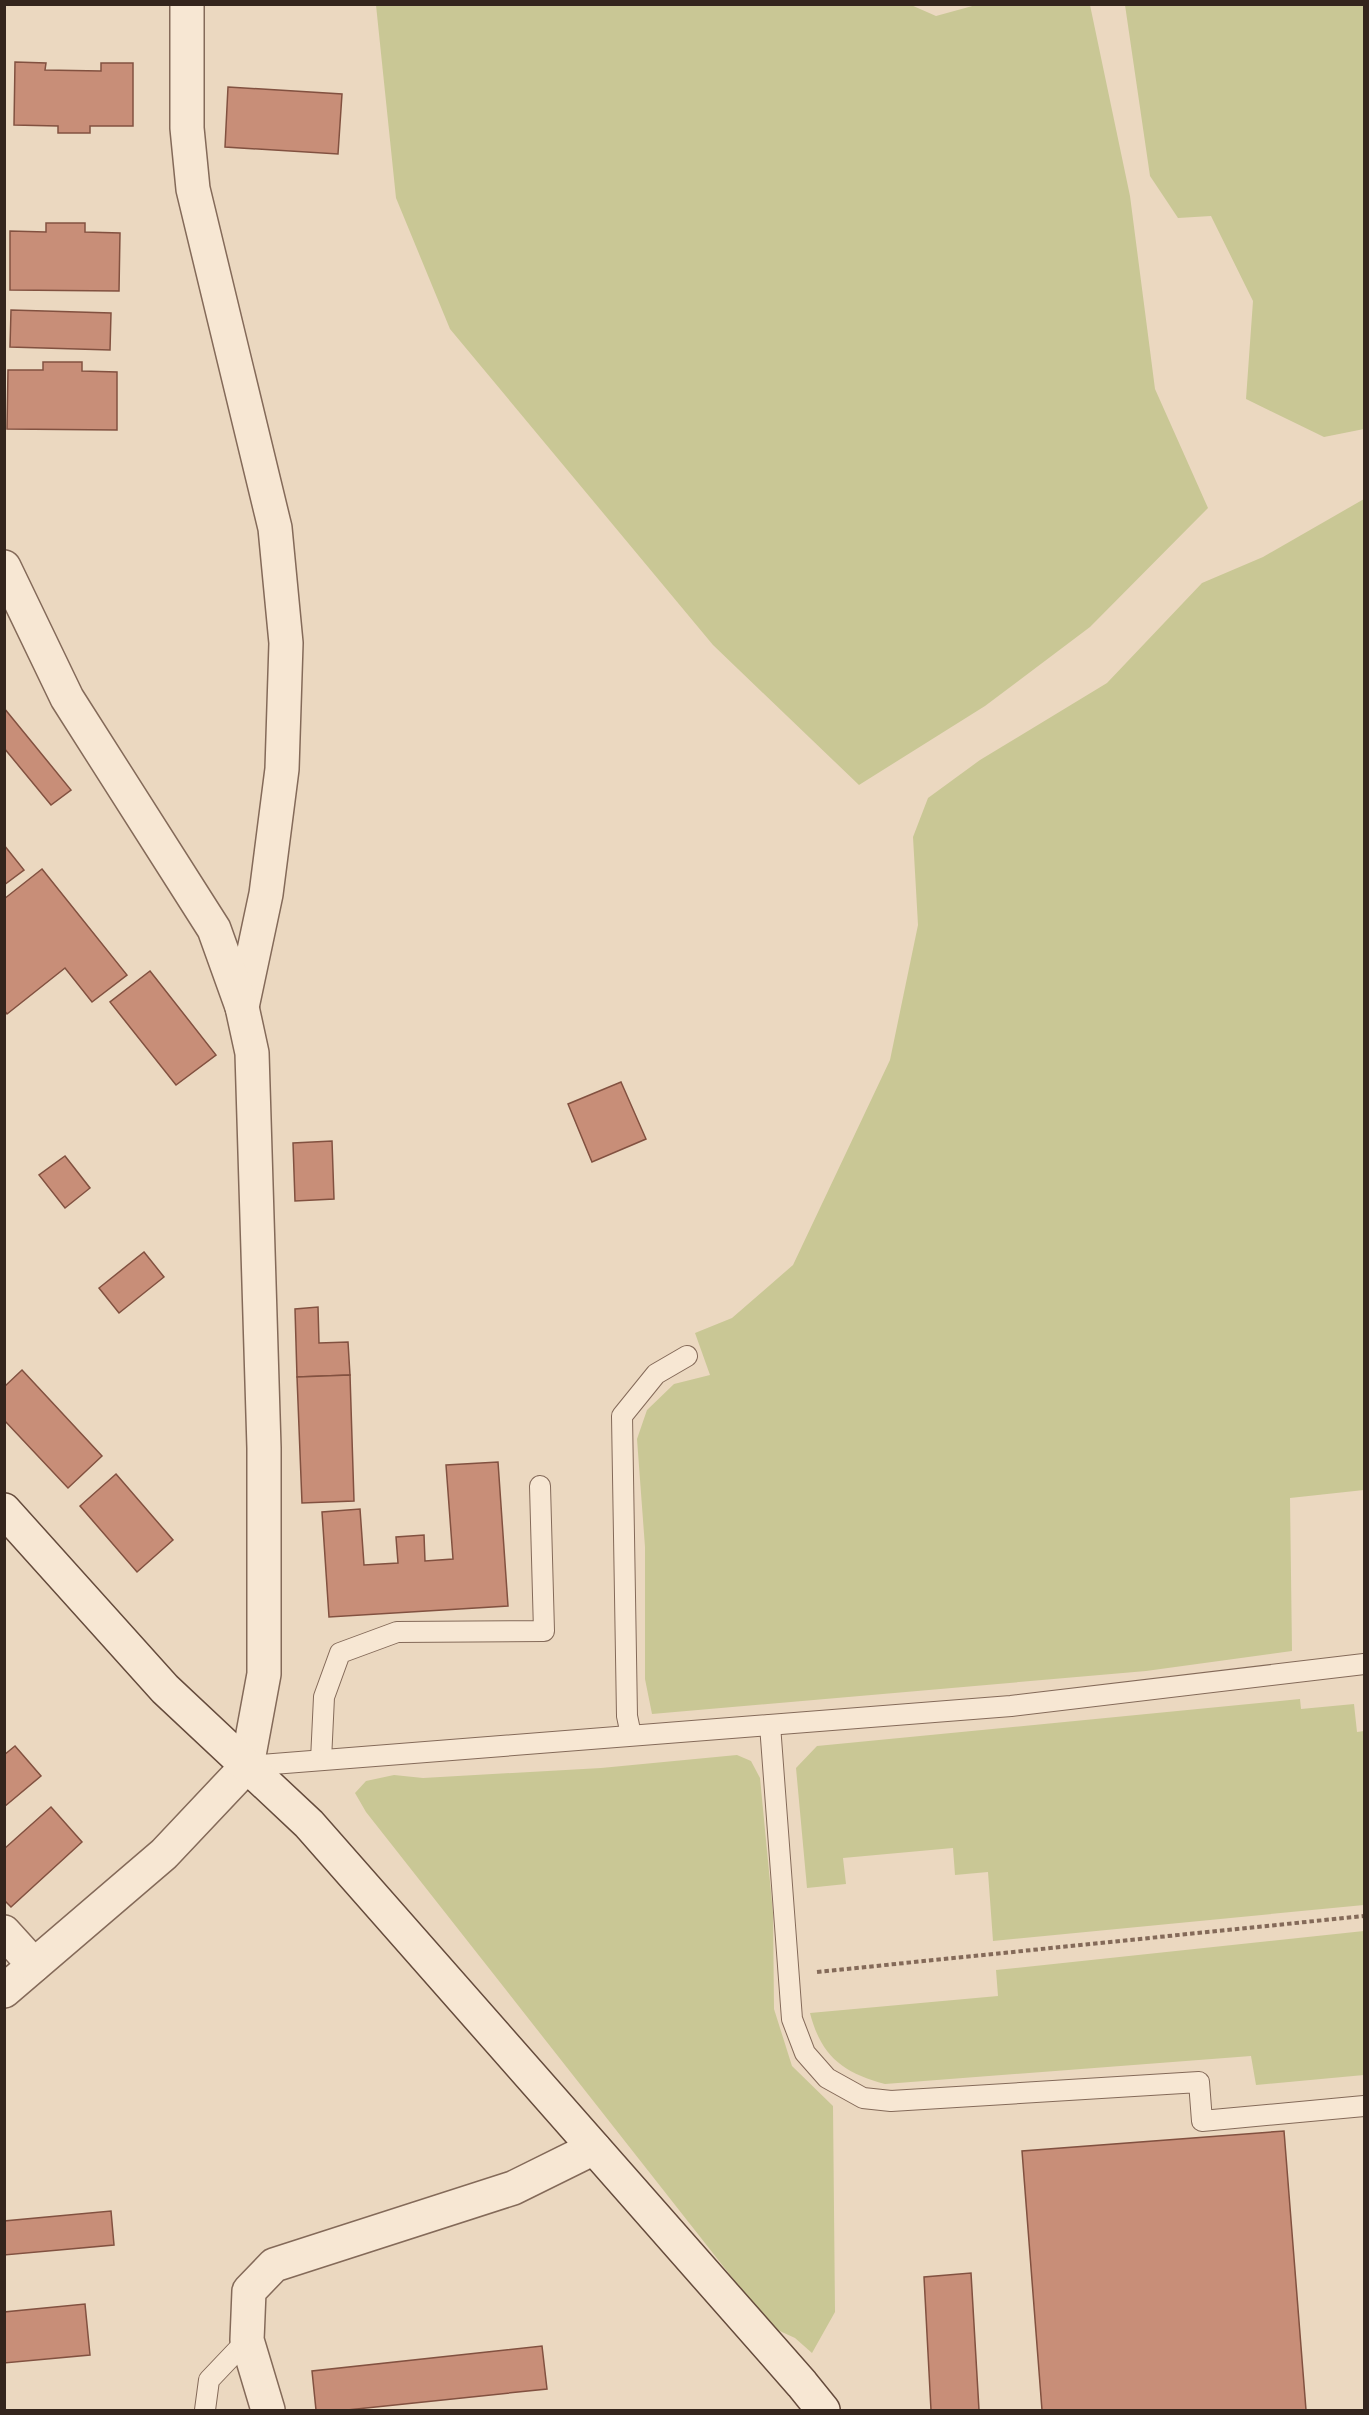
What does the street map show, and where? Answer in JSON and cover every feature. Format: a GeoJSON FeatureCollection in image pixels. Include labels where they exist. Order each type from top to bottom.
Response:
{"type":"FeatureCollection","features":[{"type":"Feature","properties":{"kind":"street"},"geometry":{"type":"LineString","coordinates":[[187,4],[187,128],[193,189],[275,528],[286,643],[280,781],[266,894],[242,1007]]}},
{"type":"Feature","properties":{"kind":"street"},"geometry":{"type":"LineString","coordinates":[[4,567],[67,698],[214,929],[242,1007],[252,1053],[264,1448],[264,1674],[247,1766],[164,1854],[4,1991]]}},
{"type":"Feature","properties":{"kind":"street"},"geometry":{"type":"LineString","coordinates":[[4,1510],[165,1689],[309,1824],[795,2375],[823,2410]]}},
{"type":"Feature","properties":{"kind":"street"},"geometry":{"type":"LineString","coordinates":[[4,1932],[34,1965]]}},
{"type":"Feature","properties":{"kind":"street"},"geometry":{"type":"LineString","coordinates":[[268,2410],[247,2340],[249,2291],[274,2265],[513,2188],[594,2148]]}},
{"type":"Feature","properties":{"kind":"lane"},"geometry":{"type":"LineString","coordinates":[[631,1735],[627,1716],[622,1416],[656,1374],[687,1356]]}},
{"type":"Feature","properties":{"kind":"lane"},"geometry":{"type":"LineString","coordinates":[[321,1760],[324,1697],[340,1653],[397,1632],[544,1631],[540,1486]]}},
{"type":"Feature","properties":{"kind":"lane"},"geometry":{"type":"LineString","coordinates":[[247,1766],[1011,1706],[1365,1664]]}},
{"type":"Feature","properties":{"kind":"lane"},"geometry":{"type":"LineString","coordinates":[[770,1725],[792,2019],[805,2053],[827,2078],[864,2098],[891,2101],[1199,2082],[1202,2121],[1365,2106]]}},
{"type":"Feature","properties":{"kind":"lane"},"geometry":{"type":"LineString","coordinates":[[205,2410],[209,2380],[247,2340]]}},
{"type":"Feature","properties":{"kind":"path"},"geometry":{"type":"LineString","coordinates":[[789,1975],[1365,1916]]}},
{"type":"Feature","properties":{"kind":"shaded area"},"geometry":{"type":"Polygon","coordinates":[[[376,5],[911,5],[936,16],[976,5],[1090,5],[1130,196],[1155,389],[1208,508],[1090,627],[985,706],[859,785],[713,645],[450,329],[396,198],[376,5]]]}},
{"type":"Feature","properties":{"kind":"shaded area"},"geometry":{"type":"Polygon","coordinates":[[[1125,5],[1364,5],[1364,429],[1324,437],[1246,399],[1253,301],[1211,216],[1178,218],[1150,176],[1125,5]]]}},
{"type":"Feature","properties":{"kind":"shaded area"},"geometry":{"type":"Polygon","coordinates":[[[1364,499],[1364,1490],[1290,1498],[1292,1651],[1146,1671],[652,1714],[645,1679],[645,1547],[637,1439],[647,1410],[674,1384],[710,1375],[695,1333],[732,1318],[793,1265],[890,1060],[918,925],[913,837],[928,798],[980,760],[1107,683],[1202,583],[1263,557],[1364,499]]]}},
{"type":"Feature","properties":{"kind":"shaded area"},"geometry":{"type":"Polygon","coordinates":[[[1300,1699],[1301,1709],[1354,1704],[1357,1732],[1364,1731],[1364,1905],[993,1941],[988,1872],[955,1875],[953,1848],[843,1858],[846,1884],[807,1888],[796,1768],[817,1746],[1300,1699]]]}},
{"type":"Feature","properties":{"kind":"shaded area"},"geometry":{"type":"Polygon","coordinates":[[[737,1755],[751,1761],[760,1778],[773,1913],[774,2009],[792,2066],[833,2106],[835,2312],[812,2353],[795,2338],[771,2327],[366,1812],[355,1793],[366,1781],[394,1775],[423,1778],[601,1768],[737,1755]]]}},
{"type":"Feature","properties":{"kind":"shaded area"},"geometry":{"type":"Polygon","coordinates":[[[1364,1931],[1364,2075],[1256,2085],[1251,2056],[885,2084],[857,2074],[836,2060],[820,2041],[810,2013],[998,1996],[996,1970],[1364,1931]]]}},
{"type":"Feature","properties":{"kind":"building"},"geometry":{"type":"Polygon","coordinates":[[[15,62],[46,63],[45,70],[101,71],[101,63],[133,63],[133,126],[90,126],[90,133],[58,133],[58,126],[14,125],[15,62]]]}},
{"type":"Feature","properties":{"kind":"building"},"geometry":{"type":"Polygon","coordinates":[[[228,87],[342,94],[338,154],[225,147],[228,87]]]}},
{"type":"Feature","properties":{"kind":"building"},"geometry":{"type":"Polygon","coordinates":[[[46,223],[85,223],[85,232],[120,233],[119,291],[10,290],[10,231],[46,232],[46,223]]]}},
{"type":"Feature","properties":{"kind":"building"},"geometry":{"type":"Polygon","coordinates":[[[11,310],[111,313],[110,350],[10,347],[11,310]]]}},
{"type":"Feature","properties":{"kind":"building"},"geometry":{"type":"Polygon","coordinates":[[[43,362],[82,362],[82,371],[117,372],[117,430],[7,429],[8,370],[43,370],[43,362]]]}},
{"type":"Feature","properties":{"kind":"building"},"geometry":{"type":"Polygon","coordinates":[[[4,708],[71,790],[51,805],[4,748],[4,708]]]}},
{"type":"Feature","properties":{"kind":"building"},"geometry":{"type":"Polygon","coordinates":[[[4,845],[24,870],[4,885],[4,845]]]}},
{"type":"Feature","properties":{"kind":"building"},"geometry":{"type":"Polygon","coordinates":[[[42,869],[127,975],[92,1002],[65,968],[7,1014],[4,1010],[4,899],[42,869]]]}},
{"type":"Feature","properties":{"kind":"building"},"geometry":{"type":"Polygon","coordinates":[[[150,971],[216,1055],[176,1085],[110,1002],[150,971]]]}},
{"type":"Feature","properties":{"kind":"building"},"geometry":{"type":"Polygon","coordinates":[[[621,1082],[646,1139],[592,1162],[568,1104],[621,1082]]]}},
{"type":"Feature","properties":{"kind":"building"},"geometry":{"type":"Polygon","coordinates":[[[332,1141],[334,1199],[295,1201],[293,1143],[332,1141]]]}},
{"type":"Feature","properties":{"kind":"building"},"geometry":{"type":"Polygon","coordinates":[[[65,1156],[90,1188],[65,1208],[39,1175],[65,1156]]]}},
{"type":"Feature","properties":{"kind":"building"},"geometry":{"type":"Polygon","coordinates":[[[144,1252],[164,1277],[119,1313],[99,1288],[144,1252]]]}},
{"type":"Feature","properties":{"kind":"building"},"geometry":{"type":"Polygon","coordinates":[[[318,1307],[319,1343],[348,1342],[350,1375],[297,1377],[295,1309],[318,1307]]]}},
{"type":"Feature","properties":{"kind":"building"},"geometry":{"type":"Polygon","coordinates":[[[22,1370],[102,1456],[68,1488],[4,1420],[4,1387],[22,1370]]]}},
{"type":"Feature","properties":{"kind":"building"},"geometry":{"type":"Polygon","coordinates":[[[350,1375],[354,1501],[302,1503],[297,1377],[350,1375]]]}},
{"type":"Feature","properties":{"kind":"building"},"geometry":{"type":"Polygon","coordinates":[[[498,1462],[508,1606],[329,1617],[322,1512],[360,1509],[364,1565],[398,1563],[396,1537],[424,1535],[425,1561],[453,1559],[446,1465],[498,1462]]]}},
{"type":"Feature","properties":{"kind":"building"},"geometry":{"type":"Polygon","coordinates":[[[116,1474],[173,1540],[137,1572],[80,1506],[116,1474]]]}},
{"type":"Feature","properties":{"kind":"building"},"geometry":{"type":"Polygon","coordinates":[[[15,1746],[41,1776],[4,1807],[4,1755],[15,1746]]]}},
{"type":"Feature","properties":{"kind":"building"},"geometry":{"type":"Polygon","coordinates":[[[51,1807],[82,1842],[11,1907],[4,1900],[4,1849],[51,1807]]]}},
{"type":"Feature","properties":{"kind":"building"},"geometry":{"type":"Polygon","coordinates":[[[1284,2131],[1306,2410],[1042,2410],[1022,2151],[1284,2131]]]}},
{"type":"Feature","properties":{"kind":"building"},"geometry":{"type":"Polygon","coordinates":[[[111,2211],[114,2245],[4,2255],[4,2221],[111,2211]]]}},
{"type":"Feature","properties":{"kind":"building"},"geometry":{"type":"Polygon","coordinates":[[[971,2273],[979,2410],[931,2410],[924,2277],[971,2273]]]}},
{"type":"Feature","properties":{"kind":"building"},"geometry":{"type":"Polygon","coordinates":[[[85,2304],[90,2355],[4,2363],[4,2312],[85,2304]]]}},
{"type":"Feature","properties":{"kind":"building"},"geometry":{"type":"Polygon","coordinates":[[[542,2346],[547,2389],[347,2410],[316,2410],[312,2371],[542,2346]]]}}]}
